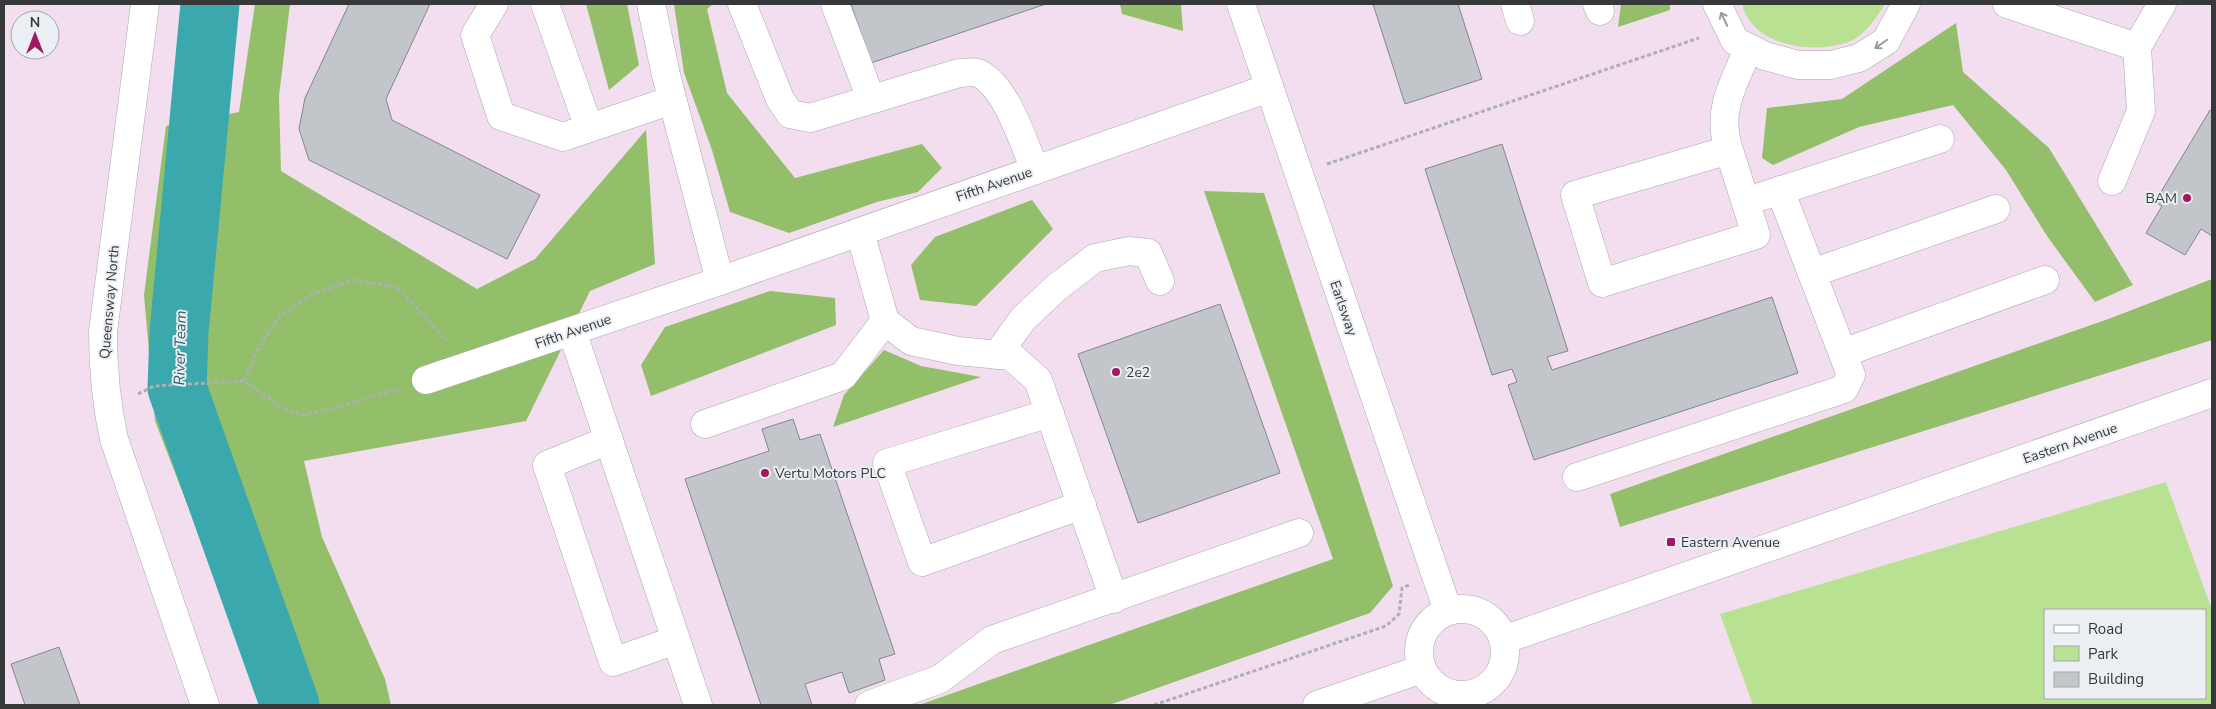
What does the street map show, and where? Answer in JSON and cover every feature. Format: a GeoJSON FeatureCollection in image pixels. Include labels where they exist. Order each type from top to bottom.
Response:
{"type":"FeatureCollection","features":[{"type":"Feature","properties":{"kind":"street","name":"Queensway North"},"geometry":{"type":"LineString","coordinates":[[144,4],[103,332],[103,374],[106,404],[114,439],[205,705]]}},
{"type":"Feature","properties":{"kind":"street"},"geometry":{"type":"LineString","coordinates":[[494,4],[474,35],[501,116],[563,137],[672,100]]}},
{"type":"Feature","properties":{"kind":"street"},"geometry":{"type":"LineString","coordinates":[[545,4],[590,128]]}},
{"type":"Feature","properties":{"kind":"street"},"geometry":{"type":"LineString","coordinates":[[651,4],[672,100],[720,281]]}},
{"type":"Feature","properties":{"kind":"street"},"geometry":{"type":"LineString","coordinates":[[742,4],[780,99],[790,114],[810,118],[959,73],[977,72],[988,79],[1002,96],[1035,170]]}},
{"type":"Feature","properties":{"kind":"street"},"geometry":{"type":"LineString","coordinates":[[835,4],[871,99]]}},
{"type":"Feature","properties":{"kind":"street","name":"Earlsway"},"geometry":{"type":"LineString","coordinates":[[1241,4],[1268,88],[1448,611]]}},
{"type":"Feature","properties":{"kind":"street"},"geometry":{"type":"LineString","coordinates":[[1717,4],[1735,41],[1765,56],[1798,65],[1831,65],[1859,58],[1886,41],[1906,4]]}},
{"type":"Feature","properties":{"kind":"street"},"geometry":{"type":"LineString","coordinates":[[2008,4],[2138,47]]}},
{"type":"Feature","properties":{"kind":"street"},"geometry":{"type":"LineString","coordinates":[[2112,181],[2141,111],[2138,47],[2162,4]]}},
{"type":"Feature","properties":{"kind":"street"},"geometry":{"type":"LineString","coordinates":[[1729,150],[1574,195],[1602,283],[1756,235],[1725,137],[1726,100],[1749,48]]}},
{"type":"Feature","properties":{"kind":"street","name":"Fifth Avenue"},"geometry":{"type":"LineString","coordinates":[[426,380],[720,281],[1268,88]]}},
{"type":"Feature","properties":{"kind":"street"},"geometry":{"type":"LineString","coordinates":[[1745,202],[1940,139]]}},
{"type":"Feature","properties":{"kind":"street"},"geometry":{"type":"LineString","coordinates":[[1577,477],[1844,389],[1851,375],[1780,190]]}},
{"type":"Feature","properties":{"kind":"street"},"geometry":{"type":"LineString","coordinates":[[1812,273],[1996,209]]}},
{"type":"Feature","properties":{"kind":"street"},"geometry":{"type":"LineString","coordinates":[[860,232],[885,320],[911,341],[958,352],[1011,356],[1038,380],[1114,599]]}},
{"type":"Feature","properties":{"kind":"street"},"geometry":{"type":"LineString","coordinates":[[997,355],[1023,320],[1057,288],[1095,258],[1129,251],[1148,253],[1160,281]]}},
{"type":"Feature","properties":{"kind":"street"},"geometry":{"type":"LineString","coordinates":[[1843,352],[2045,280]]}},
{"type":"Feature","properties":{"kind":"street"},"geometry":{"type":"LineString","coordinates":[[705,424],[843,376],[885,320]]}},
{"type":"Feature","properties":{"kind":"street"},"geometry":{"type":"LineString","coordinates":[[572,331],[698,705]]}},
{"type":"Feature","properties":{"kind":"street","name":"Eastern Avenue"},"geometry":{"type":"LineString","coordinates":[[1503,640],[2212,393]]}},
{"type":"Feature","properties":{"kind":"street"},"geometry":{"type":"LineString","coordinates":[[1050,413],[887,463],[922,562],[1082,506]]}},
{"type":"Feature","properties":{"kind":"street"},"geometry":{"type":"LineString","coordinates":[[609,440],[547,465],[613,662],[676,640]]}},
{"type":"Feature","properties":{"kind":"street"},"geometry":{"type":"LineString","coordinates":[[869,705],[940,679],[992,640],[1299,533]]}},
{"type":"Feature","properties":{"kind":"street"},"geometry":{"type":"LineString","coordinates":[[1462,609],[1476,611],[1493,623],[1503,640],[1505,654],[1502,666],[1478,699],[1450,694],[1438,688],[1422,669],[1419,655],[1420,641],[1426,628],[1435,618],[1448,611],[1462,609]]}},
{"type":"Feature","properties":{"kind":"street"},"geometry":{"type":"LineString","coordinates":[[1317,705],[1422,669]]}},
{"type":"Feature","properties":{"kind":"path"},"geometry":{"type":"LineString","coordinates":[[1298,174],[1728,28]]}},
{"type":"Feature","properties":{"kind":"path"},"geometry":{"type":"LineString","coordinates":[[244,381],[258,349],[279,317],[313,294],[353,280],[396,287],[470,366]]}},
{"type":"Feature","properties":{"kind":"path"},"geometry":{"type":"LineString","coordinates":[[154,386],[244,381],[285,410],[304,415],[336,408],[426,380]]}},
{"type":"Feature","properties":{"kind":"path"},"geometry":{"type":"LineString","coordinates":[[1154,705],[1386,626],[1399,614],[1402,588],[1435,574]]}},
{"type":"Feature","properties":{"kind":"shaded area"},"geometry":{"type":"Polygon","coordinates":[[[4,4],[2212,4],[2212,705],[4,705],[4,4]]]}},
{"type":"Feature","properties":{"kind":"green space"},"geometry":{"type":"Polygon","coordinates":[[[255,4],[290,4],[279,96],[281,171],[477,289],[535,259],[646,130],[655,264],[590,291],[526,421],[304,461],[322,537],[385,679],[391,705],[265,705],[155,421],[144,295],[166,126],[239,112],[255,4]]]}},
{"type":"Feature","properties":{"kind":"green space"},"geometry":{"type":"Polygon","coordinates":[[[586,4],[627,4],[639,65],[609,90],[586,4]]]}},
{"type":"Feature","properties":{"kind":"green space"},"geometry":{"type":"Polygon","coordinates":[[[674,4],[713,4],[707,9],[727,93],[795,178],[922,144],[942,168],[918,192],[877,202],[789,233],[730,212],[712,150],[684,73],[674,4]]]}},
{"type":"Feature","properties":{"kind":"green space"},"geometry":{"type":"Polygon","coordinates":[[[1120,4],[1181,4],[1183,31],[1122,14],[1120,4]]]}},
{"type":"Feature","properties":{"kind":"green space"},"geometry":{"type":"Polygon","coordinates":[[[1621,4],[1670,4],[1670,10],[1618,27],[1621,4]]]}},
{"type":"Feature","properties":{"kind":"green space"},"geometry":{"type":"Polygon","coordinates":[[[1742,4],[1885,4],[1870,26],[1860,36],[1834,46],[1802,47],[1786,44],[1771,38],[1758,29],[1748,18],[1742,4]]]}},
{"type":"Feature","properties":{"kind":"green space"},"geometry":{"type":"Polygon","coordinates":[[[1956,23],[1963,72],[2049,148],[2133,285],[2095,302],[2047,236],[2006,170],[1953,105],[1859,127],[1773,165],[1762,158],[1767,108],[1842,99],[1956,23]]]}},
{"type":"Feature","properties":{"kind":"green space"},"geometry":{"type":"Polygon","coordinates":[[[1204,191],[1264,193],[1393,586],[1370,613],[1109,705],[919,705],[1333,559],[1204,191]]]}},
{"type":"Feature","properties":{"kind":"green space"},"geometry":{"type":"Polygon","coordinates":[[[1032,200],[1053,229],[976,306],[920,300],[911,265],[935,237],[1032,200]]]}},
{"type":"Feature","properties":{"kind":"green space"},"geometry":{"type":"Polygon","coordinates":[[[2212,279],[2212,340],[1620,527],[1610,494],[2111,318],[2212,279]]]}},
{"type":"Feature","properties":{"kind":"green space"},"geometry":{"type":"Polygon","coordinates":[[[770,291],[835,298],[836,325],[651,396],[641,365],[665,327],[770,291]]]}},
{"type":"Feature","properties":{"kind":"green space"},"geometry":{"type":"Polygon","coordinates":[[[884,350],[921,366],[981,377],[833,427],[844,395],[884,350]]]}},
{"type":"Feature","properties":{"kind":"green space"},"geometry":{"type":"Polygon","coordinates":[[[2166,482],[2212,610],[2212,705],[1753,705],[1720,614],[2166,482]]]}},
{"type":"Feature","properties":{"kind":"building"},"geometry":{"type":"Polygon","coordinates":[[[349,4],[430,4],[386,99],[392,120],[540,195],[507,259],[309,160],[299,129],[305,98],[349,4]]]}},
{"type":"Feature","properties":{"kind":"building"},"geometry":{"type":"Polygon","coordinates":[[[851,4],[1046,4],[871,63],[851,4]]]}},
{"type":"Feature","properties":{"kind":"building"},"geometry":{"type":"Polygon","coordinates":[[[1373,4],[1458,4],[1482,79],[1405,104],[1373,4]]]}},
{"type":"Feature","properties":{"kind":"building"},"geometry":{"type":"Polygon","coordinates":[[[2210,110],[2212,111],[2212,236],[2201,229],[2185,255],[2146,233],[2162,206],[2155,202],[2210,110]]]}},
{"type":"Feature","properties":{"kind":"building"},"geometry":{"type":"Polygon","coordinates":[[[1502,144],[1568,351],[1547,357],[1552,370],[1772,297],[1798,373],[1534,460],[1508,385],[1517,382],[1512,369],[1492,375],[1425,169],[1502,144]]]}},
{"type":"Feature","properties":{"kind":"building"},"geometry":{"type":"Polygon","coordinates":[[[1220,304],[1280,473],[1138,523],[1078,354],[1220,304]]]}},
{"type":"Feature","properties":{"kind":"building"},"geometry":{"type":"Polygon","coordinates":[[[793,419],[800,440],[820,434],[895,654],[879,659],[885,680],[849,693],[842,672],[805,684],[812,705],[761,705],[685,479],[769,451],[762,429],[793,419]]]}},
{"type":"Feature","properties":{"kind":"building"},"geometry":{"type":"Polygon","coordinates":[[[59,647],[80,705],[25,705],[11,664],[59,647]]]}},
{"type":"Feature","properties":{"kind":"waterway","name":"River Team"},"geometry":{"type":"LineString","coordinates":[[210,4],[179,332],[177,388],[290,705]]}},
{"type":"Feature","properties":{"kind":"place","name":"BAM"},"geometry":{"type":"Point","coordinates":[2187,198]}},
{"type":"Feature","properties":{"kind":"place","name":"2e2"},"geometry":{"type":"Point","coordinates":[1116,372]}},
{"type":"Feature","properties":{"kind":"place","name":"Vertu Motors PLC"},"geometry":{"type":"Point","coordinates":[765,473]}},
{"type":"Feature","properties":{"kind":"place","name":"Eastern Avenue"},"geometry":{"type":"Point","coordinates":[1671,542]}}]}
